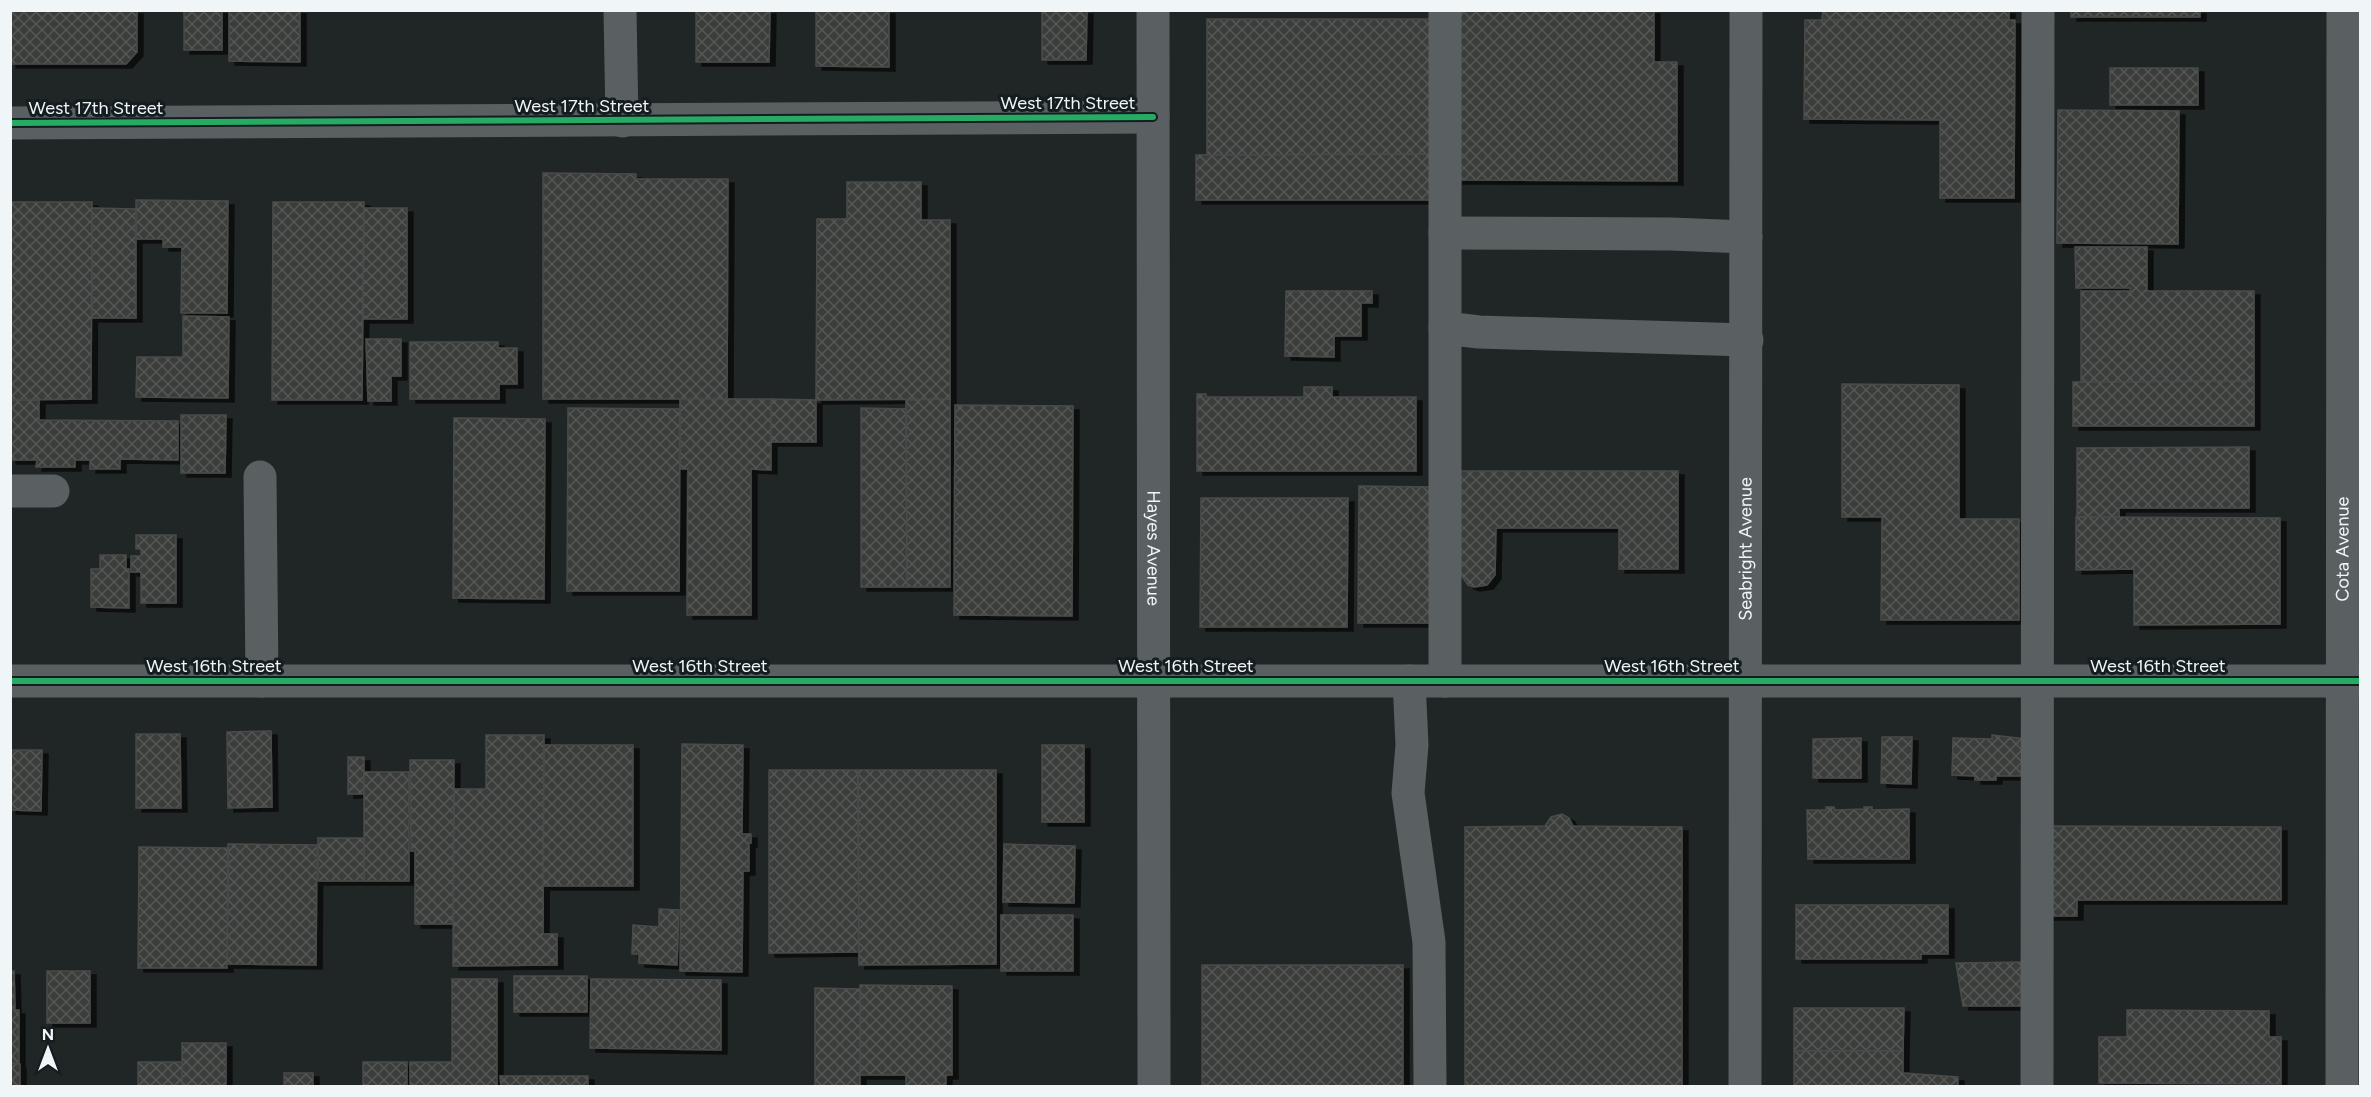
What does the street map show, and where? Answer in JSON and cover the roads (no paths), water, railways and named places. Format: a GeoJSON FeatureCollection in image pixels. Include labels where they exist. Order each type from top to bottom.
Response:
{"type":"FeatureCollection","features":[{"type":"Feature","properties":{"kind":"street"},"geometry":{"type":"LineString","coordinates":[[620,10],[622,121]]}},
{"type":"Feature","properties":{"kind":"street","name":"Hayes Avenue"},"geometry":{"type":"LineString","coordinates":[[1154,10],[1154,1086]]}},
{"type":"Feature","properties":{"kind":"street"},"geometry":{"type":"LineString","coordinates":[[1444,10],[1444,681]]}},
{"type":"Feature","properties":{"kind":"street","name":"Seabright Avenue"},"geometry":{"type":"LineString","coordinates":[[1745,1086],[1746,10]]}},
{"type":"Feature","properties":{"kind":"street"},"geometry":{"type":"LineString","coordinates":[[2037,1086],[2038,10]]}},
{"type":"Feature","properties":{"kind":"street","name":"Cota Avenue"},"geometry":{"type":"LineString","coordinates":[[2342,1086],[2351,966],[2351,681],[2343,10]]}},
{"type":"Feature","properties":{"kind":"street","name":"West 17th Street"},"geometry":{"type":"LineString","coordinates":[[10,123],[1154,117]]}},
{"type":"Feature","properties":{"kind":"street"},"geometry":{"type":"LineString","coordinates":[[1444,233],[1671,234],[1746,237]]}},
{"type":"Feature","properties":{"kind":"street"},"geometry":{"type":"LineString","coordinates":[[1444,328],[1747,340]]}},
{"type":"Feature","properties":{"kind":"street"},"geometry":{"type":"LineString","coordinates":[[260,477],[262,681]]}},
{"type":"Feature","properties":{"kind":"street"},"geometry":{"type":"LineString","coordinates":[[10,491],[53,491]]}},
{"type":"Feature","properties":{"kind":"street","name":"West 16th Street"},"geometry":{"type":"LineString","coordinates":[[10,681],[2351,681]]}},
{"type":"Feature","properties":{"kind":"street"},"geometry":{"type":"LineString","coordinates":[[1409,681],[1412,745],[1408,794],[1429,942],[1430,1086]]}}]}
